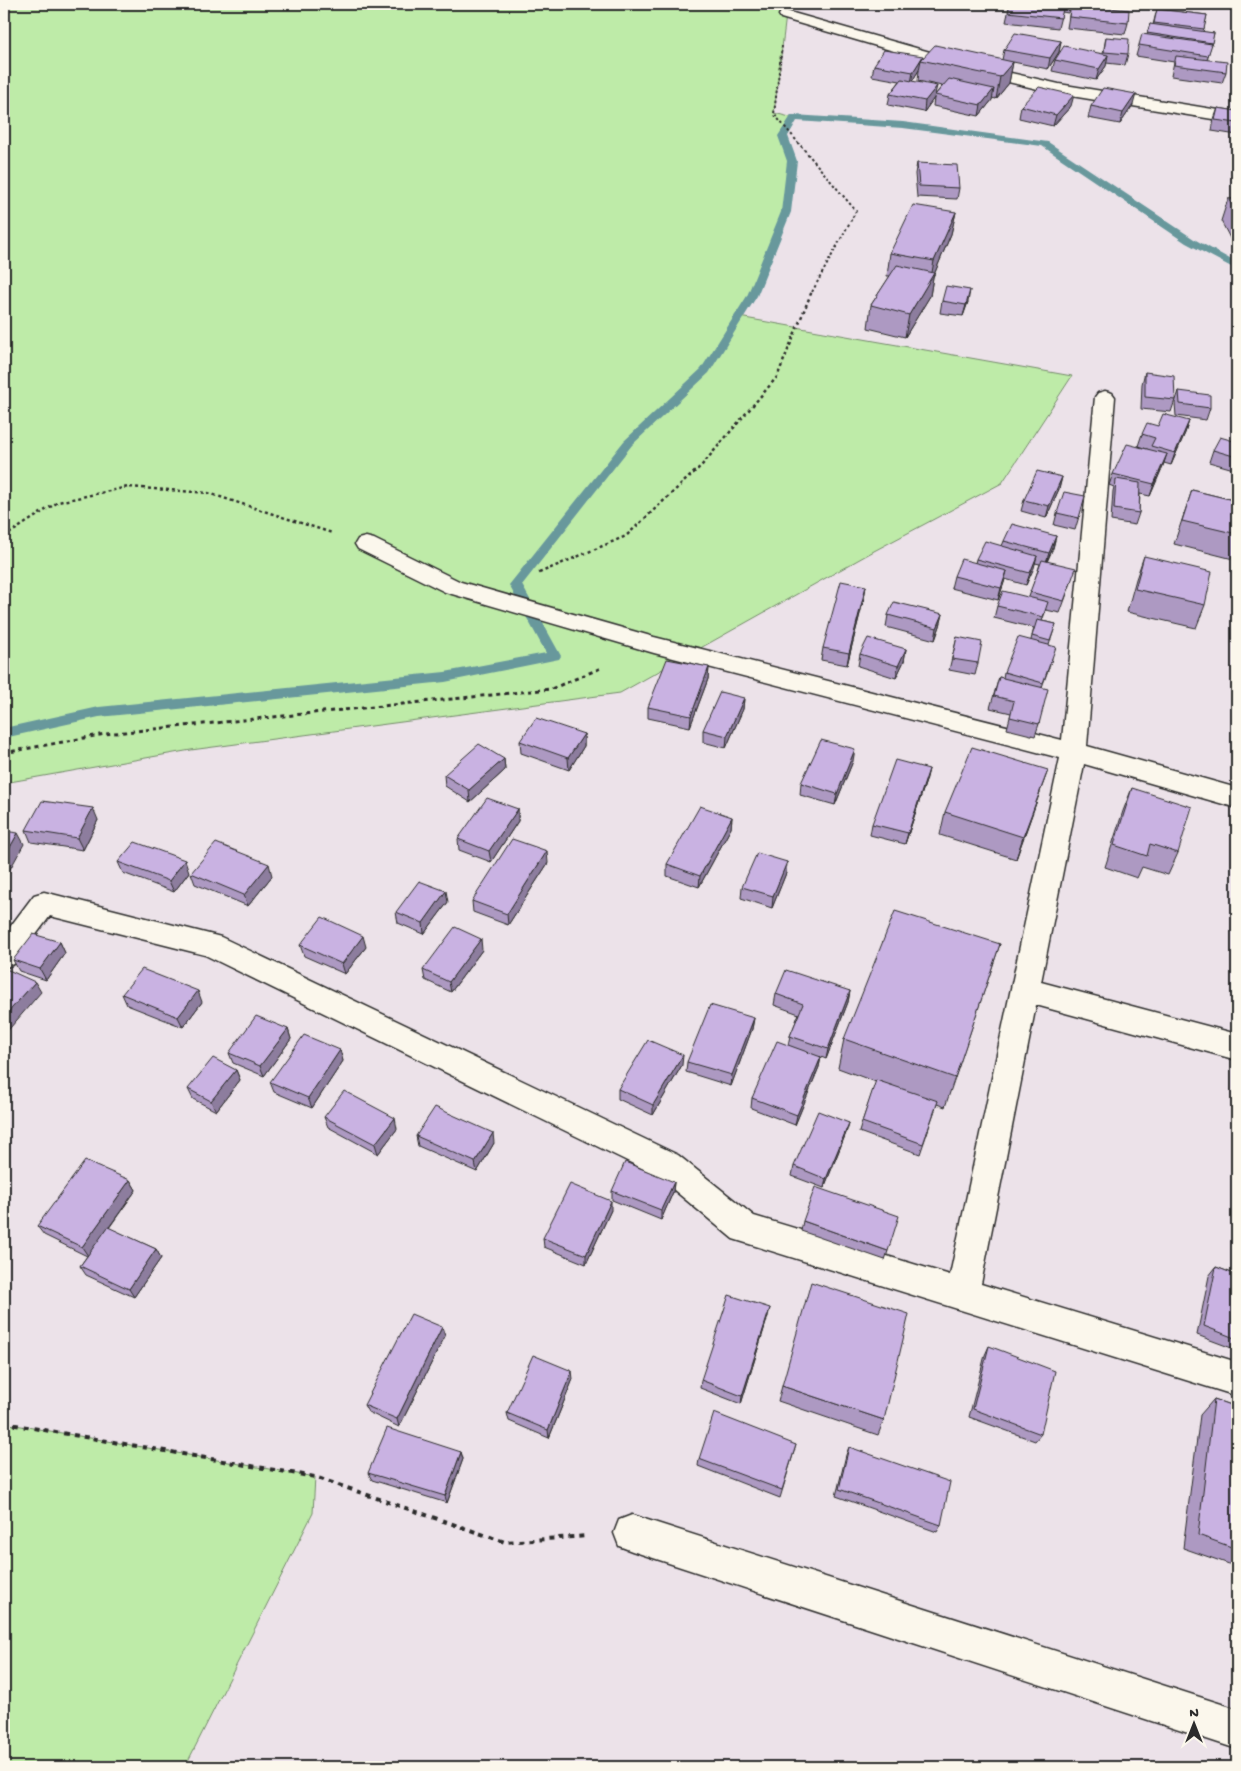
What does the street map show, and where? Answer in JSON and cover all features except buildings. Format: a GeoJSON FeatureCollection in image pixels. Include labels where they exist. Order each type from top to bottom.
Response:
{"type":"FeatureCollection","features":[{"type":"Feature","properties":{"kind":"street"},"geometry":{"type":"LineString","coordinates":[[786,15],[968,68],[1059,89],[1237,118]]}},
{"type":"Feature","properties":{"kind":"street"},"geometry":{"type":"LineString","coordinates":[[962,1295],[1074,752],[1105,397]]}},
{"type":"Feature","properties":{"kind":"street"},"geometry":{"type":"LineString","coordinates":[[366,544],[453,586],[654,646],[1074,752],[1237,798]]}},
{"type":"Feature","properties":{"kind":"street"},"geometry":{"type":"LineString","coordinates":[[4,956],[44,904],[211,945],[667,1165],[744,1228],[1237,1379]]}},
{"type":"Feature","properties":{"kind":"street"},"geometry":{"type":"LineString","coordinates":[[1025,990],[1237,1047]]}},
{"type":"Feature","properties":{"kind":"street"},"geometry":{"type":"LineString","coordinates":[[632,1533],[1237,1729]]}},
{"type":"Feature","properties":{"kind":"path"},"geometry":{"type":"LineString","coordinates":[[533,572],[542,573],[626,536],[702,465],[777,377],[814,289],[856,210],[774,114],[786,15]]}},
{"type":"Feature","properties":{"kind":"path"},"geometry":{"type":"LineString","coordinates":[[4,537],[58,502],[128,487],[208,494],[366,544]]}},
{"type":"Feature","properties":{"kind":"path"},"geometry":{"type":"LineString","coordinates":[[4,753],[105,734],[551,689],[654,646]]}},
{"type":"Feature","properties":{"kind":"path"},"geometry":{"type":"LineString","coordinates":[[4,1423],[315,1477],[505,1542],[632,1533]]}},
{"type":"Feature","properties":{"kind":"green space"},"geometry":{"type":"Polygon","coordinates":[[[4,4],[790,4],[786,15],[774,113],[794,118],[783,136],[792,161],[786,212],[752,296],[739,317],[1072,376],[1002,483],[874,551],[620,693],[191,750],[4,783],[4,4]]]}},
{"type":"Feature","properties":{"kind":"green space"},"geometry":{"type":"Polygon","coordinates":[[[4,1423],[315,1477],[313,1513],[185,1767],[4,1767],[4,1423]]]}},
{"type":"Feature","properties":{"kind":"waterway"},"geometry":{"type":"LineString","coordinates":[[4,733],[99,712],[445,677],[554,656],[515,585],[628,443],[705,371],[752,296],[786,212],[792,161],[783,136],[794,118],[903,125],[1045,144],[1190,241],[1237,267]]}}]}
